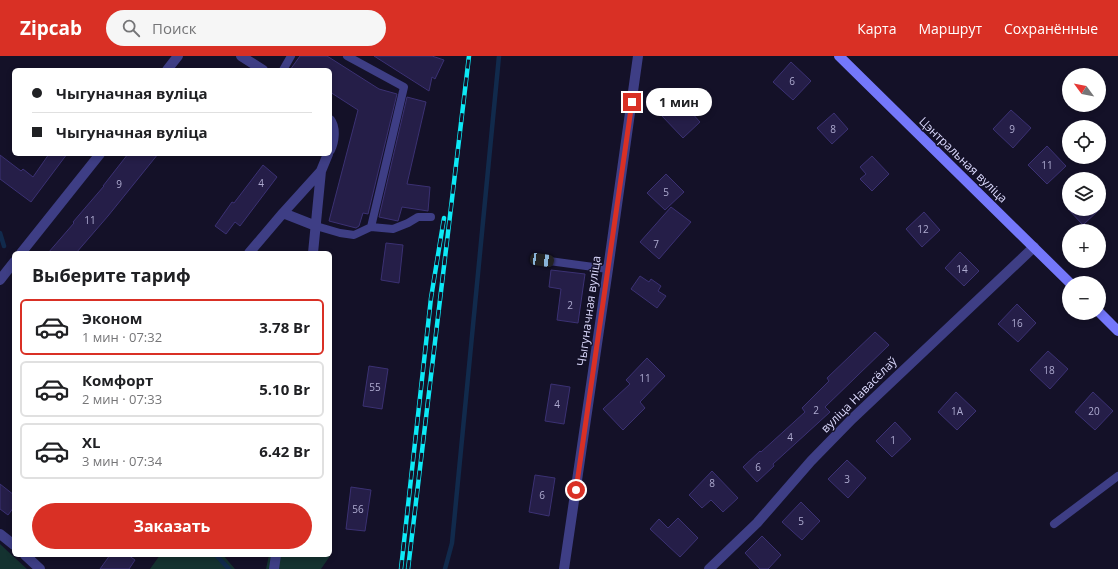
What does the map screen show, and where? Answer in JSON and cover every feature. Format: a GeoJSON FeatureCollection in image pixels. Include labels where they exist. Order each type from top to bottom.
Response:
{"type":"FeatureCollection","features":[{"type":"Feature","properties":{"kind":"street"},"geometry":{"type":"LineString","coordinates":[[168,68],[178,56]]}},
{"type":"Feature","properties":{"kind":"street"},"geometry":{"type":"LineString","coordinates":[[240,56],[260,68]]}},
{"type":"Feature","properties":{"kind":"street","name":"Чыгуначная вуліца"},"geometry":{"type":"LineString","coordinates":[[564,569],[638,56]]}},
{"type":"Feature","properties":{"kind":"street","name":"Цэнтральная вуліца"},"geometry":{"type":"LineString","coordinates":[[839,56],[1063,276]]}},
{"type":"Feature","properties":{"kind":"street"},"geometry":{"type":"LineString","coordinates":[[332,123],[334,142],[332,146]]}},
{"type":"Feature","properties":{"kind":"street"},"geometry":{"type":"LineString","coordinates":[[23,251],[98,156]]}},
{"type":"Feature","properties":{"kind":"street"},"geometry":{"type":"LineString","coordinates":[[313,251],[321,171],[327,156]]}},
{"type":"Feature","properties":{"kind":"street"},"geometry":{"type":"LineString","coordinates":[[251,251],[283,212],[321,171]]}},
{"type":"Feature","properties":{"kind":"street"},"geometry":{"type":"LineString","coordinates":[[283,212],[316,226]]}},
{"type":"Feature","properties":{"kind":"street","name":"вуліца Навасёлаў"},"geometry":{"type":"LineString","coordinates":[[709,569],[757,523],[812,461],[852,419],[1034,247]]}},
{"type":"Feature","properties":{"kind":"street"},"geometry":{"type":"LineString","coordinates":[[0,280],[12,265]]}},
{"type":"Feature","properties":{"kind":"street"},"geometry":{"type":"LineString","coordinates":[[1106,319],[1118,331]]}},
{"type":"Feature","properties":{"kind":"street"},"geometry":{"type":"LineString","coordinates":[[0,534],[12,542]]}},
{"type":"Feature","properties":{"kind":"street"},"geometry":{"type":"LineString","coordinates":[[27,557],[40,569]]}},
{"type":"Feature","properties":{"kind":"street"},"geometry":{"type":"LineString","coordinates":[[274,569],[276,557]]}},
{"type":"Feature","properties":{"kind":"lane"},"geometry":{"type":"LineString","coordinates":[[284,68],[291,56]]}},
{"type":"Feature","properties":{"kind":"lane"},"geometry":{"type":"LineString","coordinates":[[347,56],[404,87],[371,227]]}},
{"type":"Feature","properties":{"kind":"lane"},"geometry":{"type":"LineString","coordinates":[[316,226],[354,235],[371,227],[393,229],[418,217],[431,217]]}},
{"type":"Feature","properties":{"kind":"lane"},"geometry":{"type":"LineString","coordinates":[[542,260],[608,269]]}},
{"type":"Feature","properties":{"kind":"lane"},"geometry":{"type":"LineString","coordinates":[[1054,524],[1118,476]]}},
{"type":"Feature","properties":{"kind":"green space"},"geometry":{"type":"Polygon","coordinates":[[[0,544],[12,555],[12,557],[14,557],[27,569],[0,569],[0,544]]]}},
{"type":"Feature","properties":{"kind":"green space"},"geometry":{"type":"Polygon","coordinates":[[[159,557],[225,557],[235,569],[150,569],[159,557]]]}},
{"type":"Feature","properties":{"kind":"green space"},"geometry":{"type":"Polygon","coordinates":[[[269,557],[329,557],[321,569],[266,569],[269,557]]]}},
{"type":"Feature","properties":{"kind":"building"},"geometry":{"type":"Polygon","coordinates":[[[300,56],[327,56],[379,89],[397,94],[368,214],[363,213],[359,226],[356,228],[329,221],[358,110],[332,93],[332,68],[291,68],[300,56]]]}},
{"type":"Feature","properties":{"kind":"building"},"geometry":{"type":"Polygon","coordinates":[[[374,56],[432,56],[444,60],[435,79],[432,77],[429,91],[374,56]]]}},
{"type":"Feature","properties":{"kind":"building"},"geometry":{"type":"Polygon","coordinates":[[[791,62],[811,81],[793,100],[773,82],[791,62]]]}},
{"type":"Feature","properties":{"kind":"building"},"geometry":{"type":"Polygon","coordinates":[[[683,94],[696,107],[691,112],[700,122],[683,138],[661,115],[683,94]]]}},
{"type":"Feature","properties":{"kind":"building"},"geometry":{"type":"Polygon","coordinates":[[[407,97],[426,102],[407,184],[430,187],[428,211],[402,207],[398,221],[379,217],[407,97]]]}},
{"type":"Feature","properties":{"kind":"building"},"geometry":{"type":"Polygon","coordinates":[[[1011,110],[1031,128],[1013,148],[993,129],[1011,110]]]}},
{"type":"Feature","properties":{"kind":"building"},"geometry":{"type":"Polygon","coordinates":[[[834,113],[848,129],[832,144],[817,128],[834,113]]]}},
{"type":"Feature","properties":{"kind":"building"},"geometry":{"type":"Polygon","coordinates":[[[1047,146],[1062,162],[1062,164],[1066,166],[1047,184],[1028,165],[1047,146]]]}},
{"type":"Feature","properties":{"kind":"building"},"geometry":{"type":"Polygon","coordinates":[[[0,155],[21,171],[23,169],[33,177],[48,156],[66,156],[31,202],[0,179],[0,155]]]}},
{"type":"Feature","properties":{"kind":"building"},"geometry":{"type":"Polygon","coordinates":[[[126,156],[156,156],[78,251],[50,251],[74,223],[73,222],[126,156]]]}},
{"type":"Feature","properties":{"kind":"building"},"geometry":{"type":"Polygon","coordinates":[[[872,156],[889,174],[872,191],[860,179],[866,174],[860,167],[872,156]]]}},
{"type":"Feature","properties":{"kind":"building"},"geometry":{"type":"Polygon","coordinates":[[[263,165],[277,177],[240,226],[235,222],[226,234],[215,226],[232,202],[234,203],[263,165]]]}},
{"type":"Feature","properties":{"kind":"building"},"geometry":{"type":"Polygon","coordinates":[[[666,174],[684,192],[665,210],[647,193],[666,174]]]}},
{"type":"Feature","properties":{"kind":"building"},"geometry":{"type":"Polygon","coordinates":[[[671,207],[691,222],[659,259],[640,242],[671,207]]]}},
{"type":"Feature","properties":{"kind":"building"},"geometry":{"type":"Polygon","coordinates":[[[924,212],[940,230],[922,247],[906,229],[924,212]]]}},
{"type":"Feature","properties":{"kind":"building"},"geometry":{"type":"Polygon","coordinates":[[[1075,216],[1093,216],[1084,224],[1082,224],[1075,216]]]}},
{"type":"Feature","properties":{"kind":"building"},"geometry":{"type":"Polygon","coordinates":[[[386,243],[403,245],[399,283],[381,280],[386,243]]]}},
{"type":"Feature","properties":{"kind":"building"},"geometry":{"type":"Polygon","coordinates":[[[960,252],[979,271],[964,286],[945,268],[960,252]]]}},
{"type":"Feature","properties":{"kind":"building"},"geometry":{"type":"Polygon","coordinates":[[[551,270],[585,274],[578,323],[557,320],[561,289],[549,287],[551,270]]]}},
{"type":"Feature","properties":{"kind":"building"},"geometry":{"type":"Polygon","coordinates":[[[640,276],[649,282],[651,279],[661,286],[658,291],[666,296],[657,308],[631,289],[640,276]]]}},
{"type":"Feature","properties":{"kind":"building"},"geometry":{"type":"Polygon","coordinates":[[[1017,304],[1036,323],[1018,342],[998,324],[1017,304]]]}},
{"type":"Feature","properties":{"kind":"building"},"geometry":{"type":"Polygon","coordinates":[[[875,332],[889,345],[825,407],[830,412],[773,464],[774,466],[757,482],[743,467],[805,412],[802,408],[829,381],[827,378],[875,332]]]}},
{"type":"Feature","properties":{"kind":"building"},"geometry":{"type":"Polygon","coordinates":[[[1048,351],[1068,369],[1050,389],[1030,370],[1048,351]]]}},
{"type":"Feature","properties":{"kind":"building"},"geometry":{"type":"Polygon","coordinates":[[[647,358],[665,376],[640,402],[645,408],[623,430],[603,409],[630,384],[626,380],[647,358]]]}},
{"type":"Feature","properties":{"kind":"building"},"geometry":{"type":"Polygon","coordinates":[[[369,366],[388,369],[382,409],[363,406],[369,366]]]}},
{"type":"Feature","properties":{"kind":"building"},"geometry":{"type":"Polygon","coordinates":[[[551,384],[570,387],[564,424],[545,421],[551,384]]]}},
{"type":"Feature","properties":{"kind":"building"},"geometry":{"type":"Polygon","coordinates":[[[956,392],[976,411],[957,430],[938,412],[956,392]]]}},
{"type":"Feature","properties":{"kind":"building"},"geometry":{"type":"Polygon","coordinates":[[[1093,392],[1113,411],[1095,430],[1075,412],[1093,392]]]}},
{"type":"Feature","properties":{"kind":"building"},"geometry":{"type":"Polygon","coordinates":[[[895,422],[911,439],[892,457],[876,441],[895,422]]]}},
{"type":"Feature","properties":{"kind":"building"},"geometry":{"type":"Polygon","coordinates":[[[847,460],[866,478],[848,498],[828,479],[847,460]]]}},
{"type":"Feature","properties":{"kind":"building"},"geometry":{"type":"Polygon","coordinates":[[[712,471],[738,498],[723,512],[711,500],[702,508],[689,495],[712,471]]]}},
{"type":"Feature","properties":{"kind":"building"},"geometry":{"type":"Polygon","coordinates":[[[535,475],[555,478],[549,516],[529,512],[535,475]]]}},
{"type":"Feature","properties":{"kind":"building"},"geometry":{"type":"Polygon","coordinates":[[[0,484],[12,493],[12,510],[8,515],[0,509],[0,484]]]}},
{"type":"Feature","properties":{"kind":"building"},"geometry":{"type":"Polygon","coordinates":[[[351,487],[371,490],[365,531],[346,529],[351,487]]]}},
{"type":"Feature","properties":{"kind":"building"},"geometry":{"type":"Polygon","coordinates":[[[801,502],[820,521],[802,540],[782,522],[801,502]]]}},
{"type":"Feature","properties":{"kind":"building"},"geometry":{"type":"Polygon","coordinates":[[[678,518],[698,538],[680,557],[650,529],[659,519],[668,528],[678,518]]]}},
{"type":"Feature","properties":{"kind":"building"},"geometry":{"type":"Polygon","coordinates":[[[762,536],[781,555],[768,569],[760,569],[745,553],[762,536]]]}},
{"type":"Feature","properties":{"kind":"building"},"geometry":{"type":"Polygon","coordinates":[[[109,557],[131,557],[135,560],[129,569],[100,569],[109,557]]]}},
{"type":"Feature","properties":{"kind":"waterway"},"geometry":{"type":"LineString","coordinates":[[445,569],[452,543],[499,56]]}},
{"type":"Feature","properties":{"kind":"waterway"},"geometry":{"type":"LineString","coordinates":[[0,233],[4,246]]}},
{"type":"Feature","properties":{"kind":"waterway"},"geometry":{"type":"LineString","coordinates":[[218,557],[229,569]]}},
{"type":"Feature","properties":{"kind":"railway"},"geometry":{"type":"LineString","coordinates":[[408,569],[469,56]]}},
{"type":"Feature","properties":{"kind":"railway"},"geometry":{"type":"LineString","coordinates":[[401,569],[431,298],[444,218]]}},
{"type":"Feature","properties":{"kind":"route"},"geometry":{"type":"LineString","coordinates":[[576,490],[632,102]]}}]}
